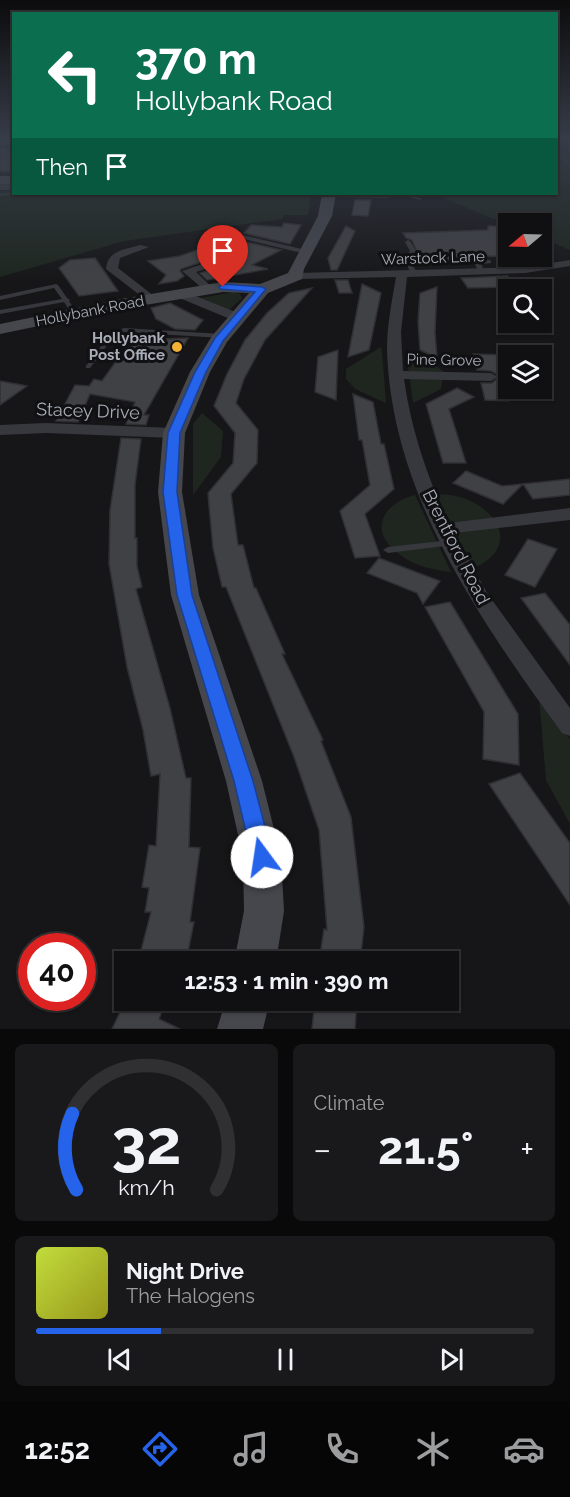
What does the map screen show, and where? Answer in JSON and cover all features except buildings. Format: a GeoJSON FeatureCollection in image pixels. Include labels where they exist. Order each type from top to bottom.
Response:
{"type":"FeatureCollection","features":[{"type":"Feature","properties":{"kind":"street"},"geometry":{"type":"LineString","coordinates":[[257,951],[264,911],[262,857],[244,781],[184,595],[170,492],[174,433],[200,372],[230,327],[262,289],[296,276],[296,269],[325,216],[329,195]]}},
{"type":"Feature","properties":{"kind":"street"},"geometry":{"type":"LineString","coordinates":[[99,252],[116,256],[144,247]]}},
{"type":"Feature","properties":{"kind":"street"},"geometry":{"type":"LineString","coordinates":[[116,256],[113,259],[112,268],[150,299]]}},
{"type":"Feature","properties":{"kind":"street"},"geometry":{"type":"LineString","coordinates":[[209,290],[188,271],[214,263]]}},
{"type":"Feature","properties":{"kind":"street","name":"Warstock Lane"},"geometry":{"type":"LineString","coordinates":[[552,266],[570,263]]}},
{"type":"Feature","properties":{"kind":"street","name":"Warstock Lane"},"geometry":{"type":"LineString","coordinates":[[296,276],[408,274],[498,267]]}},
{"type":"Feature","properties":{"kind":"street"},"geometry":{"type":"LineString","coordinates":[[549,267],[570,273]]}},
{"type":"Feature","properties":{"kind":"street","name":"Brentford Road"},"geometry":{"type":"LineString","coordinates":[[408,274],[394,338],[397,375],[409,438],[426,494],[446,536],[505,639],[570,726]]}},
{"type":"Feature","properties":{"kind":"street","name":"Hollybank Road"},"geometry":{"type":"LineString","coordinates":[[0,329],[70,306],[150,299],[236,286],[262,289]]}},
{"type":"Feature","properties":{"kind":"street"},"geometry":{"type":"LineString","coordinates":[[181,294],[230,327]]}},
{"type":"Feature","properties":{"kind":"street","name":"Pine Grove"},"geometry":{"type":"LineString","coordinates":[[397,375],[491,377]]}},
{"type":"Feature","properties":{"kind":"street","name":"Stacey Drive"},"geometry":{"type":"LineString","coordinates":[[0,430],[46,428],[174,433]]}},
{"type":"Feature","properties":{"kind":"street"},"geometry":{"type":"LineString","coordinates":[[446,536],[570,514]]}},
{"type":"Feature","properties":{"kind":"street"},"geometry":{"type":"LineString","coordinates":[[240,1029],[245,1011]]}},
{"type":"Feature","properties":{"kind":"lane"},"geometry":{"type":"LineString","coordinates":[[329,195],[387,197],[398,195]]}},
{"type":"Feature","properties":{"kind":"lane"},"geometry":{"type":"LineString","coordinates":[[406,195],[420,199]]}},
{"type":"Feature","properties":{"kind":"lane"},"geometry":{"type":"LineString","coordinates":[[225,233],[306,252]]}},
{"type":"Feature","properties":{"kind":"lane"},"geometry":{"type":"LineString","coordinates":[[408,242],[413,251],[407,258],[408,274]]}},
{"type":"Feature","properties":{"kind":"lane"},"geometry":{"type":"LineString","coordinates":[[0,298],[56,286],[70,306]]}},
{"type":"Feature","properties":{"kind":"lane"},"geometry":{"type":"LineString","coordinates":[[0,312],[70,306]]}},
{"type":"Feature","properties":{"kind":"lane"},"geometry":{"type":"LineString","coordinates":[[88,367],[113,334],[124,330],[230,327]]}},
{"type":"Feature","properties":{"kind":"lane"},"geometry":{"type":"LineString","coordinates":[[388,550],[446,536]]}},
{"type":"Feature","properties":{"kind":"shaded area"},"geometry":{"type":"Polygon","coordinates":[[[558,186],[570,186],[570,250],[552,242],[552,213],[498,213],[498,221],[436,195],[558,195],[558,186]]]}},
{"type":"Feature","properties":{"kind":"shaded area"},"geometry":{"type":"Polygon","coordinates":[[[0,191],[12,191],[12,195],[311,195],[308,215],[284,215],[282,219],[124,241],[0,277],[0,191]]]}},
{"type":"Feature","properties":{"kind":"shaded area"},"geometry":{"type":"Polygon","coordinates":[[[234,292],[240,294],[242,298],[229,310],[201,298],[234,292]]]}},
{"type":"Feature","properties":{"kind":"shaded area"},"geometry":{"type":"Polygon","coordinates":[[[381,347],[386,403],[355,389],[346,379],[346,369],[381,347]]]}},
{"type":"Feature","properties":{"kind":"shaded area"},"geometry":{"type":"Polygon","coordinates":[[[406,352],[427,359],[444,372],[441,389],[413,403],[406,352]]]}},
{"type":"Feature","properties":{"kind":"shaded area"},"geometry":{"type":"Polygon","coordinates":[[[202,413],[223,431],[221,457],[193,495],[193,424],[202,413]]]}},
{"type":"Feature","properties":{"kind":"shaded area"},"geometry":{"type":"Polygon","coordinates":[[[433,494],[451,495],[473,502],[489,513],[496,522],[500,531],[500,540],[497,549],[483,563],[471,569],[433,494]]]}},
{"type":"Feature","properties":{"kind":"shaded area"},"geometry":{"type":"Polygon","coordinates":[[[415,495],[451,572],[431,569],[411,562],[389,545],[384,536],[382,527],[387,511],[394,504],[415,495]]]}},
{"type":"Feature","properties":{"kind":"shaded area"},"geometry":{"type":"Polygon","coordinates":[[[539,697],[570,739],[570,824],[546,780],[539,697]]]}},
{"type":"Feature","properties":{"kind":"waterway"},"geometry":{"type":"LineString","coordinates":[[0,195],[12,193]]}},
{"type":"Feature","properties":{"kind":"place","name":"Hollybank Post Office"},"geometry":{"type":"Point","coordinates":[177,347]}},
{"type":"Feature","properties":{"kind":"route"},"geometry":{"type":"LineString","coordinates":[[223,287],[243,286],[262,289],[219,340],[200,372],[174,433],[170,492],[174,536],[184,595],[244,781],[262,857]]}}]}
